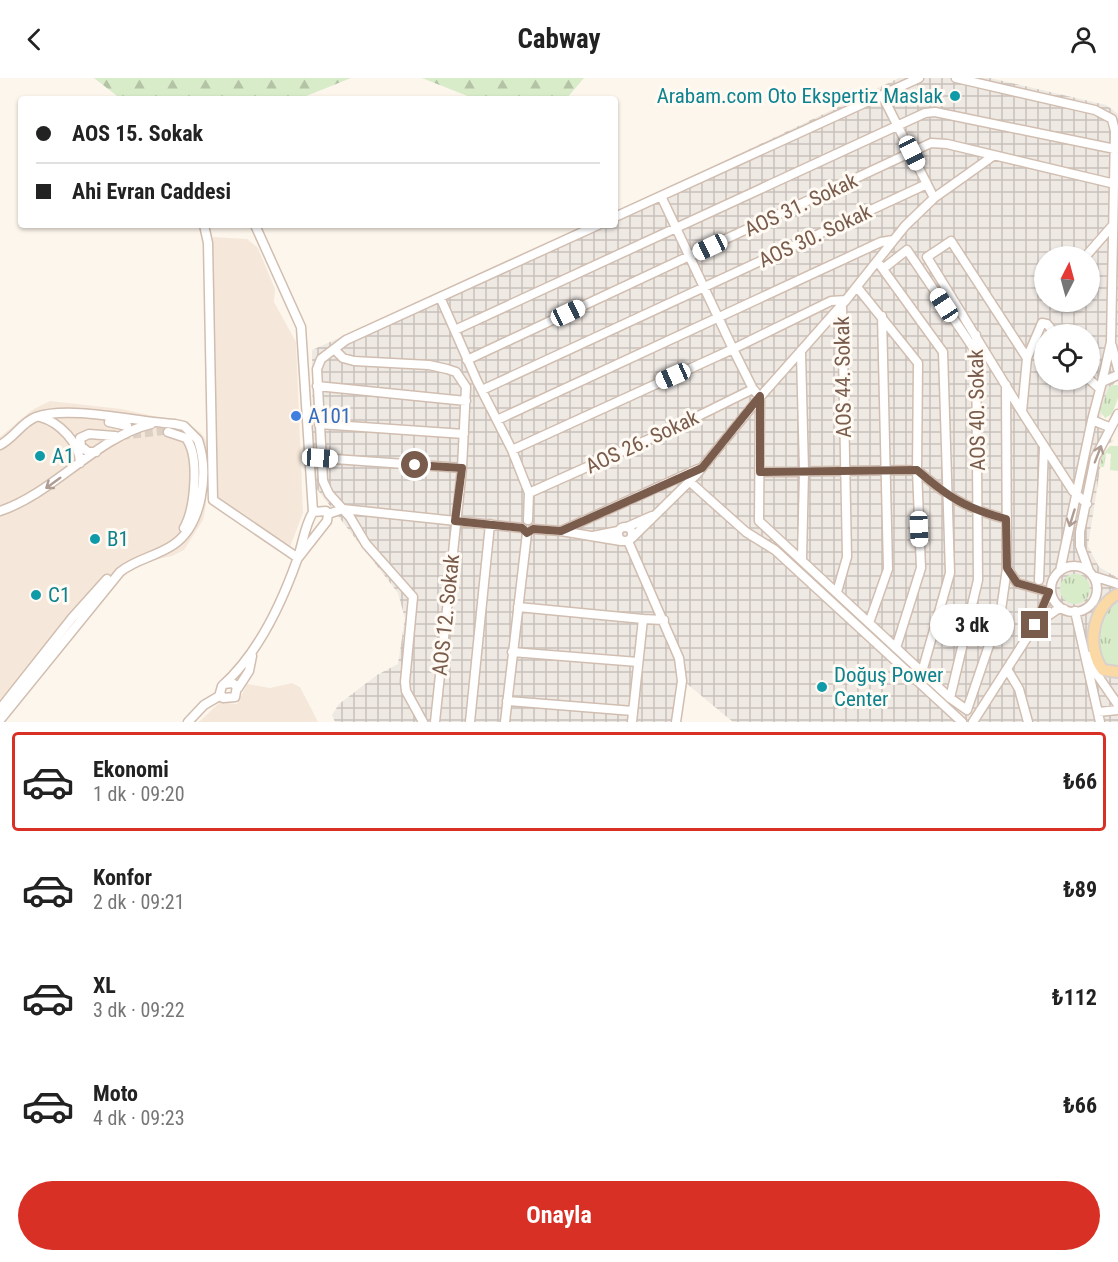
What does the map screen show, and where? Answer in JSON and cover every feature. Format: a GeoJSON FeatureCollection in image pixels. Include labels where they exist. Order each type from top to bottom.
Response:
{"type":"FeatureCollection","features":[{"type":"Feature","properties":{"kind":"main road"},"geometry":{"type":"LineString","coordinates":[[1118,594],[1108,600],[1101,609],[1094,643],[1097,660],[1103,670],[1118,672]]}},
{"type":"Feature","properties":{"kind":"street"},"geometry":{"type":"LineString","coordinates":[[618,217],[920,78]]}},
{"type":"Feature","properties":{"kind":"street"},"geometry":{"type":"LineString","coordinates":[[956,78],[1105,114],[1112,119],[1115,131],[1111,342],[1092,420],[1078,496],[1058,572],[1035,625],[973,722]]}},
{"type":"Feature","properties":{"kind":"street"},"geometry":{"type":"LineString","coordinates":[[882,95],[934,198]]}},
{"type":"Feature","properties":{"kind":"street"},"geometry":{"type":"LineString","coordinates":[[455,330],[911,117],[935,112],[1114,150]]}},
{"type":"Feature","properties":{"kind":"street","name":"AOS 31. Sokak"},"geometry":{"type":"LineString","coordinates":[[467,360],[931,143],[1115,184]]}},
{"type":"Feature","properties":{"kind":"street"},"geometry":{"type":"LineString","coordinates":[[627,540],[702,468],[760,396],[801,353],[857,287],[893,240],[934,198],[993,156]]}},
{"type":"Feature","properties":{"kind":"street","name":"AOS 30. Sokak"},"geometry":{"type":"LineString","coordinates":[[482,390],[927,184]]}},
{"type":"Feature","properties":{"kind":"street"},"geometry":{"type":"LineString","coordinates":[[661,196],[733,349],[753,389],[760,396],[759,521],[950,698],[967,710],[1005,595],[1007,568],[1006,385]]}},
{"type":"Feature","properties":{"kind":"street"},"geometry":{"type":"LineString","coordinates":[[1095,246],[1113,225]]}},
{"type":"Feature","properties":{"kind":"street"},"geometry":{"type":"LineString","coordinates":[[204,228],[208,251],[213,500],[298,558]]}},
{"type":"Feature","properties":{"kind":"street"},"geometry":{"type":"LineString","coordinates":[[256,228],[301,327],[313,512],[301,541],[298,558]]}},
{"type":"Feature","properties":{"kind":"street"},"geometry":{"type":"LineString","coordinates":[[423,722],[406,691],[405,682],[413,597],[366,544],[344,509],[329,494],[323,481],[317,369],[321,359],[346,340],[591,228]]}},
{"type":"Feature","properties":{"kind":"street"},"geometry":{"type":"LineString","coordinates":[[497,420],[881,242],[893,240]]}},
{"type":"Feature","properties":{"kind":"street"},"geometry":{"type":"LineString","coordinates":[[1027,358],[951,241],[927,256],[1022,412],[1078,496],[1087,504]]}},
{"type":"Feature","properties":{"kind":"street"},"geometry":{"type":"LineString","coordinates":[[884,268],[908,250],[976,352]]}},
{"type":"Feature","properties":{"kind":"street"},"geometry":{"type":"LineString","coordinates":[[877,261],[943,352],[950,573],[922,672]]}},
{"type":"Feature","properties":{"kind":"street"},"geometry":{"type":"LineString","coordinates":[[857,287],[918,363],[917,470],[921,568],[896,648]]}},
{"type":"Feature","properties":{"kind":"street"},"geometry":{"type":"LineString","coordinates":[[440,297],[467,360],[512,450],[529,492],[528,520],[533,524],[528,530],[505,722]]}},
{"type":"Feature","properties":{"kind":"street"},"geometry":{"type":"LineString","coordinates":[[512,450],[733,349],[831,301],[844,302]]}},
{"type":"Feature","properties":{"kind":"street","name":"AOS 44. Sokak"},"geometry":{"type":"LineString","coordinates":[[837,592],[847,557],[844,471],[844,302]]}},
{"type":"Feature","properties":{"kind":"street"},"geometry":{"type":"LineString","coordinates":[[869,623],[888,569],[882,316]]}},
{"type":"Feature","properties":{"kind":"street","name":"AOS 40. Sokak"},"geometry":{"type":"LineString","coordinates":[[950,698],[978,580],[976,334]]}},
{"type":"Feature","properties":{"kind":"street"},"geometry":{"type":"LineString","coordinates":[[1022,412],[1027,358],[1034,342]]}},
{"type":"Feature","properties":{"kind":"street"},"geometry":{"type":"LineString","coordinates":[[1111,342],[1118,369]]}},
{"type":"Feature","properties":{"kind":"street"},"geometry":{"type":"LineString","coordinates":[[317,386],[466,401],[464,381],[456,372],[429,365],[354,361],[343,358],[334,349]]}},
{"type":"Feature","properties":{"kind":"street"},"geometry":{"type":"LineString","coordinates":[[801,353],[804,471],[802,559]]}},
{"type":"Feature","properties":{"kind":"street"},"geometry":{"type":"LineString","coordinates":[[1101,385],[1118,375]]}},
{"type":"Feature","properties":{"kind":"street","name":"AOS 26. Sokak"},"geometry":{"type":"LineString","coordinates":[[529,492],[674,428],[753,389]]}},
{"type":"Feature","properties":{"kind":"street","name":"AOS 12. Sokak"},"geometry":{"type":"LineString","coordinates":[[435,722],[462,468],[466,401]]}},
{"type":"Feature","properties":{"kind":"street"},"geometry":{"type":"LineString","coordinates":[[0,445],[39,416],[64,412],[184,426],[198,440],[202,488],[201,503],[194,521],[175,544],[139,558],[120,572],[0,720]]}},
{"type":"Feature","properties":{"kind":"street"},"geometry":{"type":"LineString","coordinates":[[1094,600],[1097,588],[1080,546],[1080,532],[1095,458],[1109,427],[1118,414]]}},
{"type":"Feature","properties":{"kind":"street"},"geometry":{"type":"LineString","coordinates":[[39,416],[128,426]]}},
{"type":"Feature","properties":{"kind":"street"},"geometry":{"type":"LineString","coordinates":[[39,416],[61,428],[74,444],[80,463]]}},
{"type":"Feature","properties":{"kind":"street"},"geometry":{"type":"LineString","coordinates":[[1092,420],[1109,427]]}},
{"type":"Feature","properties":{"kind":"street"},"geometry":{"type":"LineString","coordinates":[[0,511],[29,499],[96,452],[145,426],[158,423]]}},
{"type":"Feature","properties":{"kind":"street"},"geometry":{"type":"LineString","coordinates":[[319,423],[464,434]]}},
{"type":"Feature","properties":{"kind":"street"},"geometry":{"type":"LineString","coordinates":[[0,707],[72,618],[115,570],[136,555],[172,541],[185,528],[195,496],[192,453],[186,438],[168,432]]}},
{"type":"Feature","properties":{"kind":"street"},"geometry":{"type":"LineString","coordinates":[[96,452],[88,452],[84,449],[79,442],[80,438],[89,434],[115,436]]}},
{"type":"Feature","properties":{"kind":"street"},"geometry":{"type":"LineString","coordinates":[[1039,580],[1044,446]]}},
{"type":"Feature","properties":{"kind":"street"},"geometry":{"type":"LineString","coordinates":[[320,458],[462,468]]}},
{"type":"Feature","properties":{"kind":"street"},"geometry":{"type":"LineString","coordinates":[[561,531],[702,468]]}},
{"type":"Feature","properties":{"kind":"street"},"geometry":{"type":"LineString","coordinates":[[760,472],[917,470],[948,497],[978,512],[1006,519]]}},
{"type":"Feature","properties":{"kind":"street"},"geometry":{"type":"LineString","coordinates":[[689,481],[746,532],[775,550],[962,722]]}},
{"type":"Feature","properties":{"kind":"street"},"geometry":{"type":"LineString","coordinates":[[313,512],[344,509],[627,540]]}},
{"type":"Feature","properties":{"kind":"street"},"geometry":{"type":"LineString","coordinates":[[222,688],[226,699],[237,695],[238,688],[249,671],[253,652],[298,558],[327,520],[327,512]]}},
{"type":"Feature","properties":{"kind":"street"},"geometry":{"type":"LineString","coordinates":[[592,536],[618,531],[652,516]]}},
{"type":"Feature","properties":{"kind":"street"},"geometry":{"type":"LineString","coordinates":[[470,722],[490,524]]}},
{"type":"Feature","properties":{"kind":"street"},"geometry":{"type":"LineString","coordinates":[[627,527],[631,530],[627,540]]}},
{"type":"Feature","properties":{"kind":"street"},"geometry":{"type":"LineString","coordinates":[[618,531],[627,540],[679,658],[682,681],[676,722]]}},
{"type":"Feature","properties":{"kind":"street"},"geometry":{"type":"LineString","coordinates":[[1028,585],[1078,566],[1091,574],[1118,584]]}},
{"type":"Feature","properties":{"kind":"street"},"geometry":{"type":"LineString","coordinates":[[1007,568],[1017,583],[1050,590]]}},
{"type":"Feature","properties":{"kind":"street"},"geometry":{"type":"LineString","coordinates":[[1005,595],[1017,583]]}},
{"type":"Feature","properties":{"kind":"street"},"geometry":{"type":"LineString","coordinates":[[1050,590],[1055,600],[1064,609]]}},
{"type":"Feature","properties":{"kind":"street"},"geometry":{"type":"LineString","coordinates":[[1035,625],[1058,609],[1075,611],[1086,608],[1094,600],[1118,594]]}},
{"type":"Feature","properties":{"kind":"street"},"geometry":{"type":"LineString","coordinates":[[518,607],[664,620]]}},
{"type":"Feature","properties":{"kind":"street"},"geometry":{"type":"LineString","coordinates":[[1075,611],[1096,673],[1118,707],[1098,712]]}},
{"type":"Feature","properties":{"kind":"street"},"geometry":{"type":"LineString","coordinates":[[632,722],[643,619]]}},
{"type":"Feature","properties":{"kind":"street"},"geometry":{"type":"LineString","coordinates":[[1083,638],[1100,722]]}},
{"type":"Feature","properties":{"kind":"street"},"geometry":{"type":"LineString","coordinates":[[188,722],[253,652]]}},
{"type":"Feature","properties":{"kind":"street"},"geometry":{"type":"LineString","coordinates":[[512,652],[638,662]]}},
{"type":"Feature","properties":{"kind":"street"},"geometry":{"type":"LineString","coordinates":[[1007,669],[1019,689],[1028,722]]}},
{"type":"Feature","properties":{"kind":"street"},"geometry":{"type":"LineString","coordinates":[[222,688],[232,683],[238,688]]}},
{"type":"Feature","properties":{"kind":"street"},"geometry":{"type":"LineString","coordinates":[[507,701],[633,711]]}},
{"type":"Feature","properties":{"kind":"shaded area"},"geometry":{"type":"Polygon","coordinates":[[[899,78],[990,78],[1106,105],[1118,114],[1118,371],[1116,382],[1110,387],[1098,427],[1114,441],[1105,445],[1103,450],[1088,546],[1099,567],[1118,578],[1118,602],[1113,604],[1111,668],[1112,677],[1118,676],[1118,722],[733,722],[686,683],[679,722],[335,722],[332,715],[339,704],[377,675],[398,664],[405,618],[398,593],[313,484],[312,350],[587,228],[618,228],[618,212],[624,209],[899,78]]]}},
{"type":"Feature","properties":{"kind":"shaded area"},"geometry":{"type":"Polygon","coordinates":[[[213,237],[247,239],[258,248],[275,289],[274,302],[296,342],[303,513],[290,547],[211,498],[213,237]]]}},
{"type":"Feature","properties":{"kind":"shaded area"},"geometry":{"type":"Polygon","coordinates":[[[50,401],[121,409],[187,423],[201,433],[207,442],[206,505],[203,520],[184,550],[172,556],[141,563],[124,573],[47,667],[0,700],[0,437],[32,410],[50,401]]]}},
{"type":"Feature","properties":{"kind":"shaded area"},"geometry":{"type":"Polygon","coordinates":[[[292,683],[300,687],[318,722],[199,722],[220,702],[237,704],[247,684],[270,688],[292,683]]]}},
{"type":"Feature","properties":{"kind":"green space"},"geometry":{"type":"Polygon","coordinates":[[[94,78],[351,78],[306,96],[117,96],[94,78]]]}},
{"type":"Feature","properties":{"kind":"green space"},"geometry":{"type":"Polygon","coordinates":[[[422,78],[584,78],[569,96],[467,96],[422,78]]]}},
{"type":"Feature","properties":{"kind":"green space"},"geometry":{"type":"Polygon","coordinates":[[[1118,385],[1118,398],[1112,414],[1105,418],[1100,411],[1109,387],[1118,385]]]}},
{"type":"Feature","properties":{"kind":"green space"},"geometry":{"type":"Polygon","coordinates":[[[1110,446],[1118,446],[1118,471],[1110,470],[1111,454],[1106,453],[1104,467],[1100,467],[1102,455],[1110,446]]]}},
{"type":"Feature","properties":{"kind":"green space"},"geometry":{"type":"Polygon","coordinates":[[[1075,574],[1081,575],[1089,583],[1089,595],[1081,603],[1075,604],[1069,603],[1061,595],[1060,589],[1061,583],[1069,575],[1075,574]]]}},
{"type":"Feature","properties":{"kind":"green space"},"geometry":{"type":"Polygon","coordinates":[[[1118,602],[1118,667],[1115,668],[1107,664],[1102,657],[1098,641],[1108,606],[1118,602]]]}},
{"type":"Feature","properties":{"kind":"tunnel"},"geometry":{"type":"LineString","coordinates":[[121,436],[164,431]]}},
{"type":"Feature","properties":{"kind":"place","name":"Arabam.com Oto Ekspertiz Maslak"},"geometry":{"type":"Point","coordinates":[955,96]}},
{"type":"Feature","properties":{"kind":"place","name":"A101"},"geometry":{"type":"Point","coordinates":[296,416]}},
{"type":"Feature","properties":{"kind":"place","name":"A1"},"geometry":{"type":"Point","coordinates":[40,456]}},
{"type":"Feature","properties":{"kind":"place","name":"B1"},"geometry":{"type":"Point","coordinates":[95,539]}},
{"type":"Feature","properties":{"kind":"place","name":"C1"},"geometry":{"type":"Point","coordinates":[36,595]}},
{"type":"Feature","properties":{"kind":"place","name":"Doğuş Power Center"},"geometry":{"type":"Point","coordinates":[822,687]}},
{"type":"Feature","properties":{"kind":"route"},"geometry":{"type":"LineString","coordinates":[[415,465],[462,468],[455,521],[522,528],[527,533],[533,529],[561,531],[702,468],[760,396],[760,472],[917,470],[948,497],[978,512],[1006,519],[1007,568],[1017,583],[1049,592],[1035,625]]}}]}
